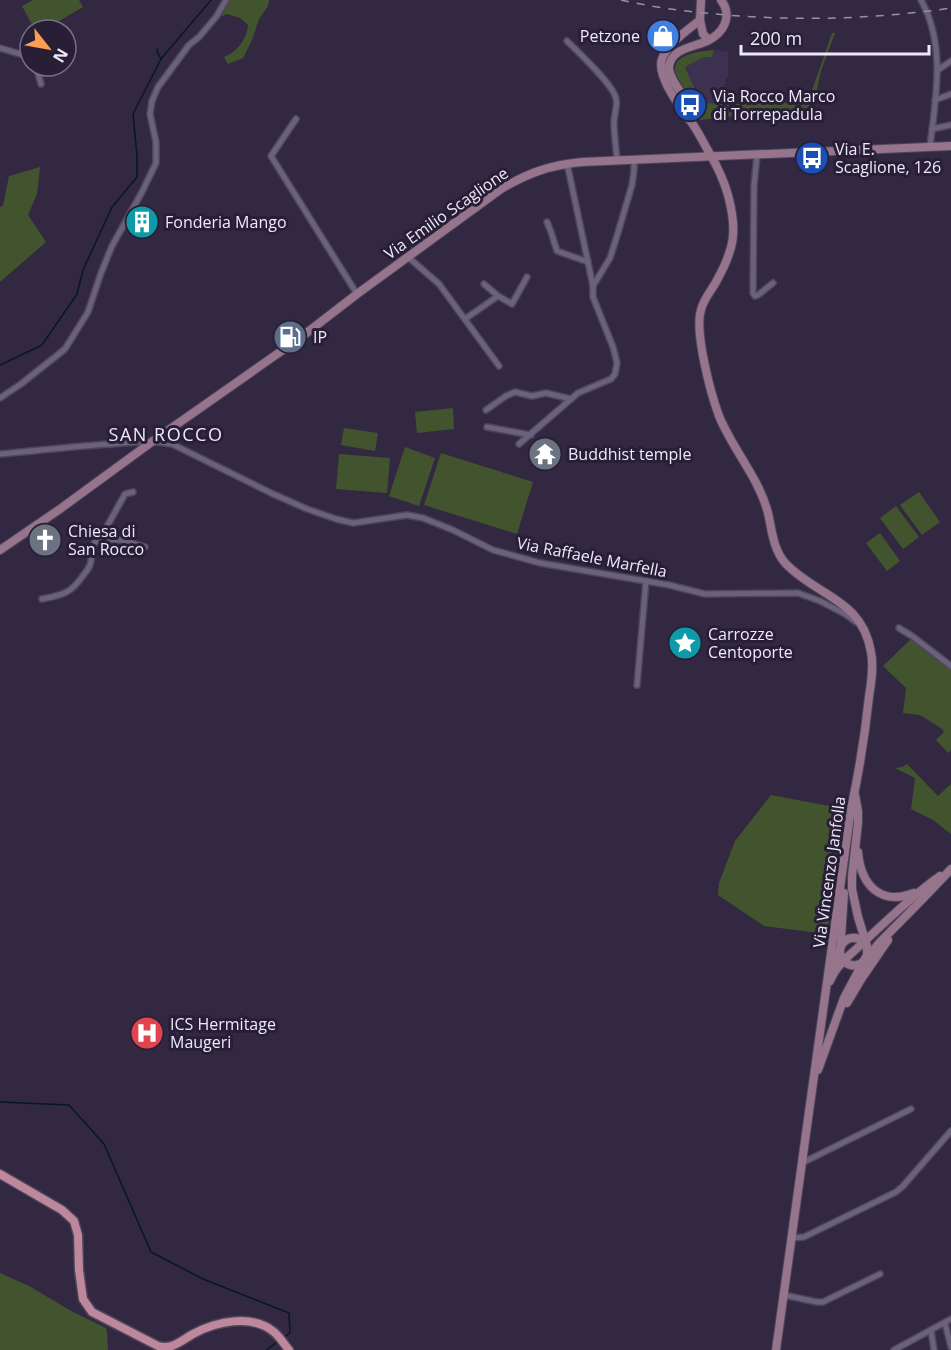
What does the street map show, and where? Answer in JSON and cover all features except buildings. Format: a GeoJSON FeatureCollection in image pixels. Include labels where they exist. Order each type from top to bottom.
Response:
{"type":"FeatureCollection","features":[{"type":"Feature","properties":{"kind":"main road"},"geometry":{"type":"LineString","coordinates":[[702,0],[699,20],[703,34],[709,40]]}},
{"type":"Feature","properties":{"kind":"main road"},"geometry":{"type":"LineString","coordinates":[[688,118],[688,111],[669,70],[670,62],[676,54],[709,40],[722,29],[726,21],[727,9],[721,0]]}},
{"type":"Feature","properties":{"kind":"main road"},"geometry":{"type":"LineString","coordinates":[[699,20],[671,45],[661,62],[664,79],[711,156],[728,195],[734,231],[730,252],[702,306],[699,318],[702,348],[719,415],[729,437],[762,492],[777,549],[785,562],[799,575],[845,605],[863,626],[871,653],[872,672],[867,721],[855,791]]}},
{"type":"Feature","properties":{"kind":"main road","name":"Via Emilio Scaglione"},"geometry":{"type":"LineString","coordinates":[[0,550],[300,338],[408,256],[520,177],[567,163],[951,146]]}},
{"type":"Feature","properties":{"kind":"main road","name":"Via Vincenzo Janfolla"},"geometry":{"type":"LineString","coordinates":[[814,1081],[844,998],[868,950],[852,889],[858,811],[855,791]]}},
{"type":"Feature","properties":{"kind":"main road","name":"Via Vincenzo Janfolla"},"geometry":{"type":"LineString","coordinates":[[776,1350],[843,861],[855,791]]}},
{"type":"Feature","properties":{"kind":"main road"},"geometry":{"type":"LineString","coordinates":[[857,834],[859,866],[872,887],[886,896],[895,898],[918,892]]}},
{"type":"Feature","properties":{"kind":"main road"},"geometry":{"type":"LineString","coordinates":[[843,861],[844,885],[840,949],[841,957],[852,965],[865,960],[951,868]]}},
{"type":"Feature","properties":{"kind":"main road"},"geometry":{"type":"LineString","coordinates":[[832,976],[844,961],[918,892],[951,868]]}},
{"type":"Feature","properties":{"kind":"main road"},"geometry":{"type":"LineString","coordinates":[[831,1035],[862,978],[901,922]]}},
{"type":"Feature","properties":{"kind":"main road"},"geometry":{"type":"LineString","coordinates":[[826,991],[844,941],[856,937],[865,941]]}},
{"type":"Feature","properties":{"kind":"main road"},"geometry":{"type":"LineString","coordinates":[[0,1174],[62,1210],[74,1221],[78,1235],[83,1299],[92,1312],[166,1348],[204,1328],[229,1321],[253,1322],[265,1326],[274,1332],[289,1350]]}},
{"type":"Feature","properties":{"kind":"street"},"geometry":{"type":"LineString","coordinates":[[0,398],[65,349],[88,312],[112,246],[156,163],[156,142],[150,114],[158,87],[189,45],[199,37],[216,16],[226,0]]}},
{"type":"Feature","properties":{"kind":"street"},"geometry":{"type":"LineString","coordinates":[[922,1],[936,38],[938,70],[930,147]]}},
{"type":"Feature","properties":{"kind":"street"},"geometry":{"type":"LineString","coordinates":[[567,41],[593,66],[617,100],[614,124],[617,160]]}},
{"type":"Feature","properties":{"kind":"street"},"geometry":{"type":"LineString","coordinates":[[0,48],[18,53]]}},
{"type":"Feature","properties":{"kind":"street"},"geometry":{"type":"LineString","coordinates":[[938,70],[951,61]]}},
{"type":"Feature","properties":{"kind":"street"},"geometry":{"type":"LineString","coordinates":[[39,78],[41,84]]}},
{"type":"Feature","properties":{"kind":"street"},"geometry":{"type":"LineString","coordinates":[[935,100],[951,94]]}},
{"type":"Feature","properties":{"kind":"street"},"geometry":{"type":"LineString","coordinates":[[296,119],[271,156],[357,294]]}},
{"type":"Feature","properties":{"kind":"street"},"geometry":{"type":"LineString","coordinates":[[932,129],[951,125]]}},
{"type":"Feature","properties":{"kind":"street"},"geometry":{"type":"LineString","coordinates":[[757,155],[754,186],[753,293],[755,296],[758,295],[773,283]]}},
{"type":"Feature","properties":{"kind":"street"},"geometry":{"type":"LineString","coordinates":[[593,286],[610,258],[632,185],[634,159]]}},
{"type":"Feature","properties":{"kind":"street"},"geometry":{"type":"LineString","coordinates":[[519,444],[578,393],[611,379],[617,369],[613,347],[593,297],[593,286],[567,163]]}},
{"type":"Feature","properties":{"kind":"street"},"geometry":{"type":"LineString","coordinates":[[547,222],[557,251],[588,262]]}},
{"type":"Feature","properties":{"kind":"street"},"geometry":{"type":"LineString","coordinates":[[408,256],[439,284],[499,366]]}},
{"type":"Feature","properties":{"kind":"street"},"geometry":{"type":"LineString","coordinates":[[484,284],[512,304],[527,277]]}},
{"type":"Feature","properties":{"kind":"street"},"geometry":{"type":"LineString","coordinates":[[465,319],[498,296]]}},
{"type":"Feature","properties":{"kind":"street"},"geometry":{"type":"LineString","coordinates":[[486,410],[515,392],[532,396],[546,393],[571,399]]}},
{"type":"Feature","properties":{"kind":"street"},"geometry":{"type":"LineString","coordinates":[[487,427],[531,435]]}},
{"type":"Feature","properties":{"kind":"street","name":"Via Raffaele Marfella"},"geometry":{"type":"LineString","coordinates":[[0,454],[153,441],[172,444],[271,493],[336,519],[353,523],[407,515],[423,518],[493,550],[540,564],[669,585],[705,594],[798,592],[845,614],[863,626]]}},
{"type":"Feature","properties":{"kind":"street"},"geometry":{"type":"LineString","coordinates":[[42,598],[58,596],[70,591],[78,582],[89,568],[91,549],[95,542],[99,541],[125,494],[133,492]]}},
{"type":"Feature","properties":{"kind":"street"},"geometry":{"type":"LineString","coordinates":[[101,536],[145,547]]}},
{"type":"Feature","properties":{"kind":"street"},"geometry":{"type":"LineString","coordinates":[[637,685],[646,582]]}},
{"type":"Feature","properties":{"kind":"street"},"geometry":{"type":"LineString","coordinates":[[899,628],[951,666]]}},
{"type":"Feature","properties":{"kind":"street"},"geometry":{"type":"LineString","coordinates":[[802,1163],[911,1109]]}},
{"type":"Feature","properties":{"kind":"street"},"geometry":{"type":"LineString","coordinates":[[792,1238],[804,1237],[900,1189],[951,1131]]}},
{"type":"Feature","properties":{"kind":"street"},"geometry":{"type":"LineString","coordinates":[[784,1295],[820,1302],[880,1274]]}},
{"type":"Feature","properties":{"kind":"street"},"geometry":{"type":"LineString","coordinates":[[894,1350],[951,1319]]}},
{"type":"Feature","properties":{"kind":"street"},"geometry":{"type":"LineString","coordinates":[[945,1323],[951,1347]]}},
{"type":"Feature","properties":{"kind":"street"},"geometry":{"type":"LineString","coordinates":[[931,1330],[934,1350]]}},
{"type":"Feature","properties":{"kind":"shaded area"},"geometry":{"type":"Polygon","coordinates":[[[714,50],[728,52],[725,103],[701,103],[685,67],[704,57],[712,57],[714,50]]]}},
{"type":"Feature","properties":{"kind":"green space"},"geometry":{"type":"Polygon","coordinates":[[[33,0],[79,0],[83,7],[64,18],[28,18],[22,6],[33,0]]]}},
{"type":"Feature","properties":{"kind":"green space"},"geometry":{"type":"Polygon","coordinates":[[[229,0],[269,0],[243,58],[228,64],[224,57],[240,44],[246,35],[248,25],[240,18],[227,14],[218,18],[229,0]]]}},
{"type":"Feature","properties":{"kind":"green space"},"geometry":{"type":"Polygon","coordinates":[[[832,33],[835,33],[811,108],[699,120],[675,72],[676,64],[684,56],[714,50],[712,57],[704,57],[685,67],[701,103],[808,102],[832,33]]]}},
{"type":"Feature","properties":{"kind":"green space"},"geometry":{"type":"Polygon","coordinates":[[[40,167],[37,194],[28,215],[46,242],[0,282],[0,207],[3,206],[9,176],[40,167]]]}},
{"type":"Feature","properties":{"kind":"green space"},"geometry":{"type":"Polygon","coordinates":[[[453,408],[454,429],[417,433],[415,412],[453,408]]]}},
{"type":"Feature","properties":{"kind":"green space"},"geometry":{"type":"Polygon","coordinates":[[[344,428],[378,433],[375,451],[341,445],[344,428]]]}},
{"type":"Feature","properties":{"kind":"green space"},"geometry":{"type":"Polygon","coordinates":[[[405,447],[435,458],[419,506],[389,496],[405,447]]]}},
{"type":"Feature","properties":{"kind":"green space"},"geometry":{"type":"Polygon","coordinates":[[[441,453],[533,482],[517,534],[424,505],[441,453]]]}},
{"type":"Feature","properties":{"kind":"green space"},"geometry":{"type":"Polygon","coordinates":[[[339,454],[390,458],[387,493],[336,489],[339,454]]]}},
{"type":"Feature","properties":{"kind":"green space"},"geometry":{"type":"Polygon","coordinates":[[[919,492],[940,522],[922,535],[900,505],[919,492]]]}},
{"type":"Feature","properties":{"kind":"green space"},"geometry":{"type":"Polygon","coordinates":[[[896,506],[919,537],[903,549],[880,518],[896,506]]]}},
{"type":"Feature","properties":{"kind":"green space"},"geometry":{"type":"Polygon","coordinates":[[[880,533],[900,561],[887,571],[866,543],[880,533]]]}},
{"type":"Feature","properties":{"kind":"green space"},"geometry":{"type":"Polygon","coordinates":[[[911,639],[951,670],[951,750],[948,753],[936,740],[944,732],[941,728],[920,715],[903,713],[906,688],[883,666],[911,639]]]}},
{"type":"Feature","properties":{"kind":"green space"},"geometry":{"type":"Polygon","coordinates":[[[907,764],[938,796],[951,784],[951,834],[933,820],[911,809],[915,778],[895,768],[907,764]]]}},
{"type":"Feature","properties":{"kind":"green space"},"geometry":{"type":"Polygon","coordinates":[[[771,795],[845,809],[827,934],[764,926],[718,895],[719,883],[735,841],[771,795]]]}},
{"type":"Feature","properties":{"kind":"green space"},"geometry":{"type":"Polygon","coordinates":[[[0,1273],[29,1286],[106,1328],[108,1350],[0,1350],[0,1273]]]}},
{"type":"Feature","properties":{"kind":"waterway"},"geometry":{"type":"LineString","coordinates":[[0,365],[42,345],[77,294],[83,270],[112,207],[137,177],[133,114],[161,59],[211,0]]}},
{"type":"Feature","properties":{"kind":"waterway"},"geometry":{"type":"LineString","coordinates":[[157,49],[161,59]]}},
{"type":"Feature","properties":{"kind":"waterway"},"geometry":{"type":"LineString","coordinates":[[0,1102],[69,1105],[104,1144],[151,1252],[203,1279],[289,1313],[290,1333],[283,1338]]}},
{"type":"Feature","properties":{"kind":"waterway"},"geometry":{"type":"LineString","coordinates":[[266,1350],[279,1341]]}},
{"type":"Feature","properties":{"kind":"railway"},"geometry":{"type":"LineString","coordinates":[[621,0],[700,13],[782,18],[867,17],[951,8]]}},
{"type":"Feature","properties":{"kind":"place","name":"Petzone"},"geometry":{"type":"Point","coordinates":[663,36]}},
{"type":"Feature","properties":{"kind":"place","name":"Via Rocco Marco di Torrepadula"},"geometry":{"type":"Point","coordinates":[690,105]}},
{"type":"Feature","properties":{"kind":"place","name":"Via E. Scaglione, 126"},"geometry":{"type":"Point","coordinates":[812,158]}},
{"type":"Feature","properties":{"kind":"place","name":"Fonderia Mango"},"geometry":{"type":"Point","coordinates":[142,222]}},
{"type":"Feature","properties":{"kind":"place","name":"IP"},"geometry":{"type":"Point","coordinates":[290,337]}},
{"type":"Feature","properties":{"kind":"place","name":"Buddhist temple"},"geometry":{"type":"Point","coordinates":[545,454]}},
{"type":"Feature","properties":{"kind":"place","name":"Chiesa di San Rocco"},"geometry":{"type":"Point","coordinates":[45,540]}},
{"type":"Feature","properties":{"kind":"place","name":"Carrozze Centoporte"},"geometry":{"type":"Point","coordinates":[685,643]}},
{"type":"Feature","properties":{"kind":"place","name":"ICS Hermitage Maugeri"},"geometry":{"type":"Point","coordinates":[147,1033]}},
{"type":"Feature","properties":{"kind":"district","name":"SAN ROCCO"},"geometry":{"type":"Point","coordinates":[166,434]}}]}
